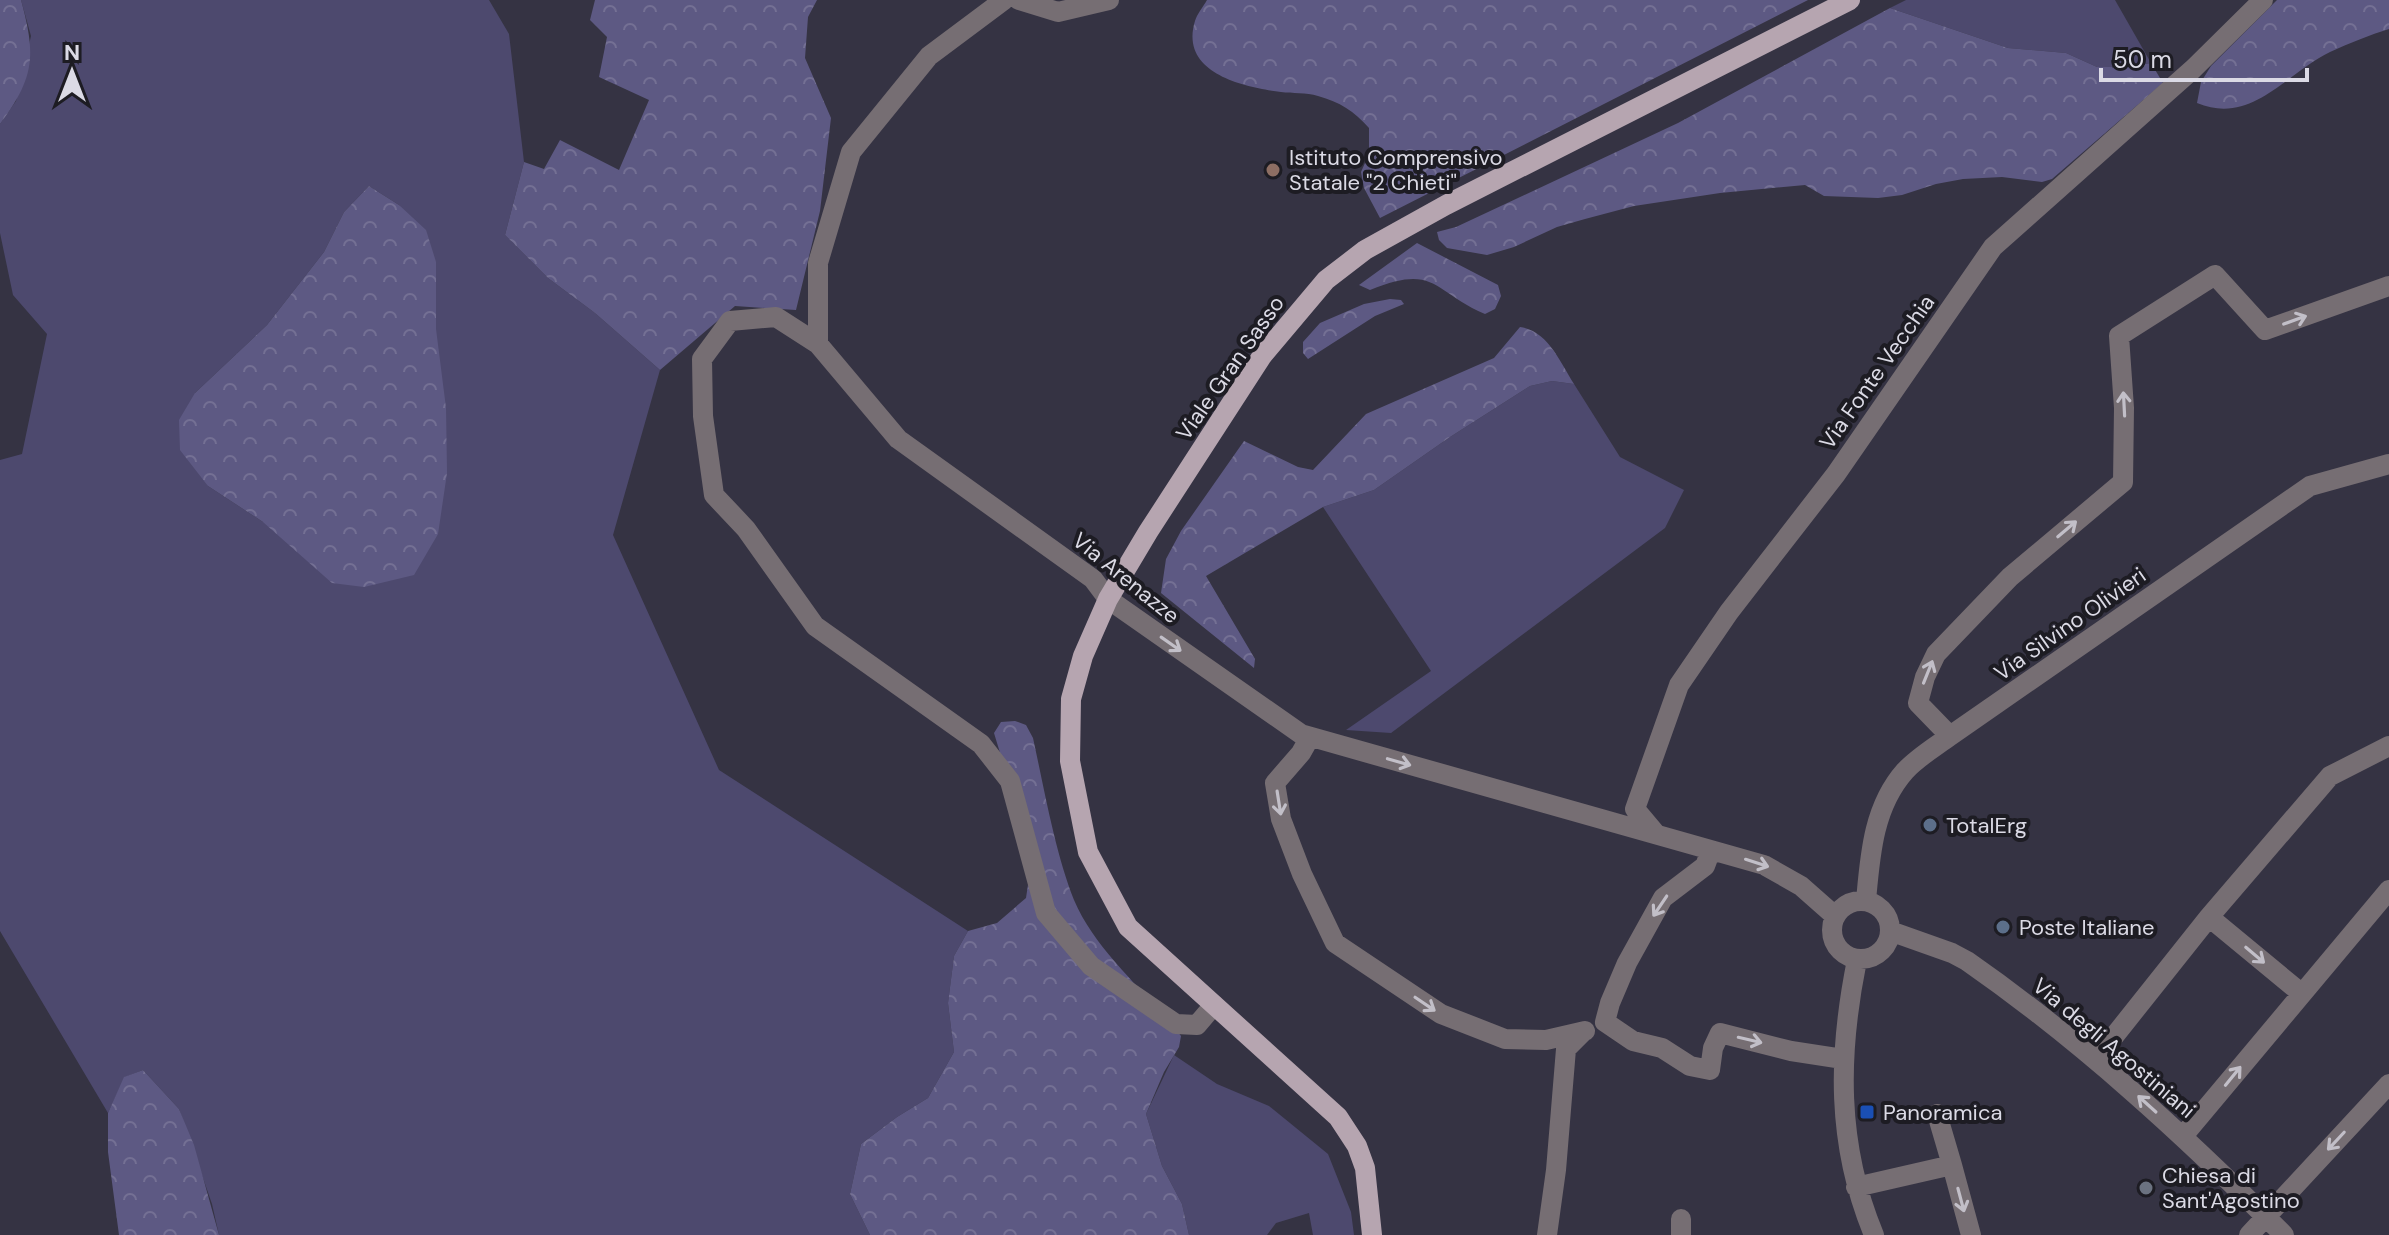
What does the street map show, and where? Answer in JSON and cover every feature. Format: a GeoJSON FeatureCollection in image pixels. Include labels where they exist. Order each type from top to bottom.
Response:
{"type":"FeatureCollection","features":[{"type":"Feature","properties":{"kind":"main road","name":"Viale Gran Sasso"},"geometry":{"type":"LineString","coordinates":[[1372,1235],[1365,1168],[1357,1146],[1338,1117],[1128,927],[1088,852],[1070,761],[1071,699],[1083,656],[1108,599],[1148,532],[1262,356],[1326,280],[1365,250],[1446,205],[1850,0]]}},
{"type":"Feature","properties":{"kind":"street"},"geometry":{"type":"LineString","coordinates":[[818,344],[818,263],[851,152],[929,56],[1004,0]]}},
{"type":"Feature","properties":{"kind":"street"},"geometry":{"type":"LineString","coordinates":[[1019,0],[1058,12],[1109,0]]}},
{"type":"Feature","properties":{"kind":"street","name":"Via Fonte Vecchia"},"geometry":{"type":"LineString","coordinates":[[1656,834],[1635,809],[1679,685],[1729,612],[1836,474],[1993,247],[2193,69],[2263,0]]}},
{"type":"Feature","properties":{"kind":"street"},"geometry":{"type":"LineString","coordinates":[[1950,736],[1918,703],[1936,654],[2010,577],[2123,482],[2124,408],[2119,336],[2215,275],[2265,330],[2389,286]]}},
{"type":"Feature","properties":{"kind":"street"},"geometry":{"type":"LineString","coordinates":[[818,344],[776,317],[730,321],[702,359],[703,416],[714,495],[746,529],[815,626],[981,744],[1010,781],[1046,913],[1091,966],[1176,1024],[1197,1025],[1214,1005]]}},
{"type":"Feature","properties":{"kind":"street","name":"Via Arenazze"},"geometry":{"type":"LineString","coordinates":[[818,344],[898,439],[1093,579],[1108,599],[1301,734],[1764,865],[1786,875],[1835,916]]}},
{"type":"Feature","properties":{"kind":"street","name":"Via Silvino Olivieri"},"geometry":{"type":"LineString","coordinates":[[1866,901],[1872,840],[1886,802],[1907,769],[2310,486],[2389,464]]}},
{"type":"Feature","properties":{"kind":"street"},"geometry":{"type":"LineString","coordinates":[[1310,737],[1301,753],[1275,783],[1281,819],[1302,874],[1335,943],[1441,1014],[1505,1039],[1546,1040],[1585,1031],[1605,1022]]}},
{"type":"Feature","properties":{"kind":"street"},"geometry":{"type":"LineString","coordinates":[[2096,1059],[2209,917],[2330,776],[2389,746]]}},
{"type":"Feature","properties":{"kind":"street"},"geometry":{"type":"LineString","coordinates":[[1605,1022],[1627,963],[1663,898],[1705,866],[1711,850]]}},
{"type":"Feature","properties":{"kind":"street"},"geometry":{"type":"LineString","coordinates":[[2183,1136],[2389,890]]}},
{"type":"Feature","properties":{"kind":"street"},"geometry":{"type":"LineString","coordinates":[[1866,901],[1886,915],[1889,941],[1876,956],[1857,960],[1840,952],[1834,944],[1831,925],[1835,916],[1848,904],[1866,901]]}},
{"type":"Feature","properties":{"kind":"street"},"geometry":{"type":"LineString","coordinates":[[2209,917],[2301,993]]}},
{"type":"Feature","properties":{"kind":"street","name":"Via degli Agostiniani"},"geometry":{"type":"LineString","coordinates":[[1890,931],[1952,953],[2069,1035],[2183,1136],[2284,1235]]}},
{"type":"Feature","properties":{"kind":"street"},"geometry":{"type":"LineString","coordinates":[[1857,960],[1847,1009],[1843,1059],[1847,1136],[1856,1187],[1874,1235]]}},
{"type":"Feature","properties":{"kind":"street"},"geometry":{"type":"LineString","coordinates":[[1605,1022],[1633,1041],[1662,1048],[1690,1066],[1710,1070],[1713,1048],[1720,1033],[1791,1051],[1843,1059]]}},
{"type":"Feature","properties":{"kind":"street"},"geometry":{"type":"LineString","coordinates":[[1547,1235],[1566,1049],[1585,1031]]}},
{"type":"Feature","properties":{"kind":"street"},"geometry":{"type":"LineString","coordinates":[[2249,1235],[2389,1084]]}},
{"type":"Feature","properties":{"kind":"street"},"geometry":{"type":"LineString","coordinates":[[1937,1114],[1971,1235]]}},
{"type":"Feature","properties":{"kind":"street"},"geometry":{"type":"LineString","coordinates":[[1856,1187],[1952,1165]]}},
{"type":"Feature","properties":{"kind":"shaded area"},"geometry":{"type":"Polygon","coordinates":[[[21,0],[489,0],[509,34],[524,162],[505,235],[548,278],[595,313],[660,370],[613,535],[719,770],[968,931],[954,956],[948,1003],[954,1052],[928,1098],[861,1144],[850,1194],[870,1235],[219,1235],[212,1204],[179,1109],[143,1070],[125,1077],[108,1113],[0,931],[0,460],[22,454],[47,334],[13,295],[0,233],[0,124],[16,101],[31,36],[21,0]],[[369,186],[344,212],[324,252],[267,325],[195,393],[208,486],[263,522],[436,329],[436,263],[399,205],[369,186]]]}},
{"type":"Feature","properties":{"kind":"shaded area"},"geometry":{"type":"Polygon","coordinates":[[[1906,0],[2115,0],[2151,63],[2097,67],[2066,53],[2008,48],[1890,8],[1906,0]]]}},
{"type":"Feature","properties":{"kind":"shaded area"},"geometry":{"type":"Polygon","coordinates":[[[1552,381],[1574,384],[1620,457],[1684,490],[1665,528],[1391,733],[1346,730],[1431,671],[1323,507],[1374,490],[1530,386],[1552,381]]]}},
{"type":"Feature","properties":{"kind":"shaded area"},"geometry":{"type":"Polygon","coordinates":[[[1174,1055],[1217,1084],[1269,1106],[1328,1154],[1351,1212],[1354,1235],[1313,1235],[1309,1213],[1276,1223],[1267,1235],[1189,1235],[1182,1204],[1162,1166],[1146,1114],[1174,1055]]]}},
{"type":"Feature","properties":{"kind":"green space"},"geometry":{"type":"Polygon","coordinates":[[[0,0],[21,0],[30,51],[26,79],[0,124],[0,0]]]}},
{"type":"Feature","properties":{"kind":"green space"},"geometry":{"type":"Polygon","coordinates":[[[595,0],[817,0],[808,17],[805,58],[831,118],[820,211],[796,310],[735,306],[660,370],[595,313],[548,278],[505,235],[524,162],[544,169],[560,140],[619,170],[649,100],[599,77],[607,37],[590,20],[595,0]]]}},
{"type":"Feature","properties":{"kind":"green space"},"geometry":{"type":"Polygon","coordinates":[[[1207,0],[1808,0],[1380,218],[1364,188],[1361,172],[1369,154],[1369,128],[1352,112],[1333,101],[1249,86],[1218,74],[1205,65],[1196,53],[1193,39],[1196,18],[1207,0]]]}},
{"type":"Feature","properties":{"kind":"green space"},"geometry":{"type":"Polygon","coordinates":[[[2277,0],[2389,0],[2389,29],[2330,52],[2252,103],[2235,108],[2217,108],[2197,103],[2201,82],[2211,66],[2277,0]]]}},
{"type":"Feature","properties":{"kind":"green space"},"geometry":{"type":"Polygon","coordinates":[[[1890,8],[2008,48],[2066,53],[2097,67],[2151,63],[2163,83],[2052,179],[2042,182],[2002,177],[1963,179],[1878,198],[1824,196],[1805,185],[1720,193],[1634,206],[1585,219],[1487,255],[1447,248],[1439,240],[1437,232],[1456,227],[1678,123],[1890,8]]]}},
{"type":"Feature","properties":{"kind":"green space"},"geometry":{"type":"Polygon","coordinates":[[[369,186],[399,205],[426,230],[436,262],[436,329],[446,408],[447,473],[438,534],[414,575],[364,587],[332,583],[263,522],[208,486],[180,450],[179,420],[195,393],[267,325],[324,252],[344,212],[369,186]]]}},
{"type":"Feature","properties":{"kind":"green space"},"geometry":{"type":"Polygon","coordinates":[[[1417,243],[1498,285],[1501,296],[1495,309],[1485,314],[1432,283],[1421,280],[1392,282],[1370,290],[1359,285],[1417,243]]]}},
{"type":"Feature","properties":{"kind":"green space"},"geometry":{"type":"Polygon","coordinates":[[[1401,300],[1404,304],[1375,316],[1308,359],[1303,353],[1303,342],[1320,323],[1364,304],[1401,300]]]}},
{"type":"Feature","properties":{"kind":"green space"},"geometry":{"type":"Polygon","coordinates":[[[1520,327],[1546,341],[1574,384],[1552,381],[1530,386],[1374,490],[1323,507],[1206,576],[1255,659],[1254,668],[1161,593],[1166,559],[1181,531],[1244,441],[1298,467],[1313,470],[1366,414],[1494,358],[1520,327]]]}},
{"type":"Feature","properties":{"kind":"green space"},"geometry":{"type":"Polygon","coordinates":[[[1015,721],[1026,725],[1033,738],[1061,861],[1084,919],[1109,954],[1181,1036],[1179,1047],[1164,1072],[1146,1114],[1162,1166],[1182,1204],[1189,1235],[870,1235],[850,1194],[861,1144],[928,1098],[954,1052],[948,1003],[954,956],[968,931],[997,923],[1026,898],[1032,858],[994,733],[1001,722],[1015,721]]]}},
{"type":"Feature","properties":{"kind":"green space"},"geometry":{"type":"Polygon","coordinates":[[[143,1070],[179,1109],[194,1145],[219,1235],[119,1235],[108,1152],[108,1113],[124,1077],[143,1070]]]}},
{"type":"Feature","properties":{"kind":"place","name":"Istituto Comprensivo Statale \"2 Chieti\""},"geometry":{"type":"Point","coordinates":[1273,170]}},
{"type":"Feature","properties":{"kind":"place","name":"TotalErg"},"geometry":{"type":"Point","coordinates":[1930,825]}},
{"type":"Feature","properties":{"kind":"place","name":"Poste Italiane"},"geometry":{"type":"Point","coordinates":[2003,927]}},
{"type":"Feature","properties":{"kind":"place","name":"Panoramica"},"geometry":{"type":"Point","coordinates":[1867,1112]}},
{"type":"Feature","properties":{"kind":"place","name":"Chiesa di Sant'Agostino"},"geometry":{"type":"Point","coordinates":[2146,1188]}}]}
